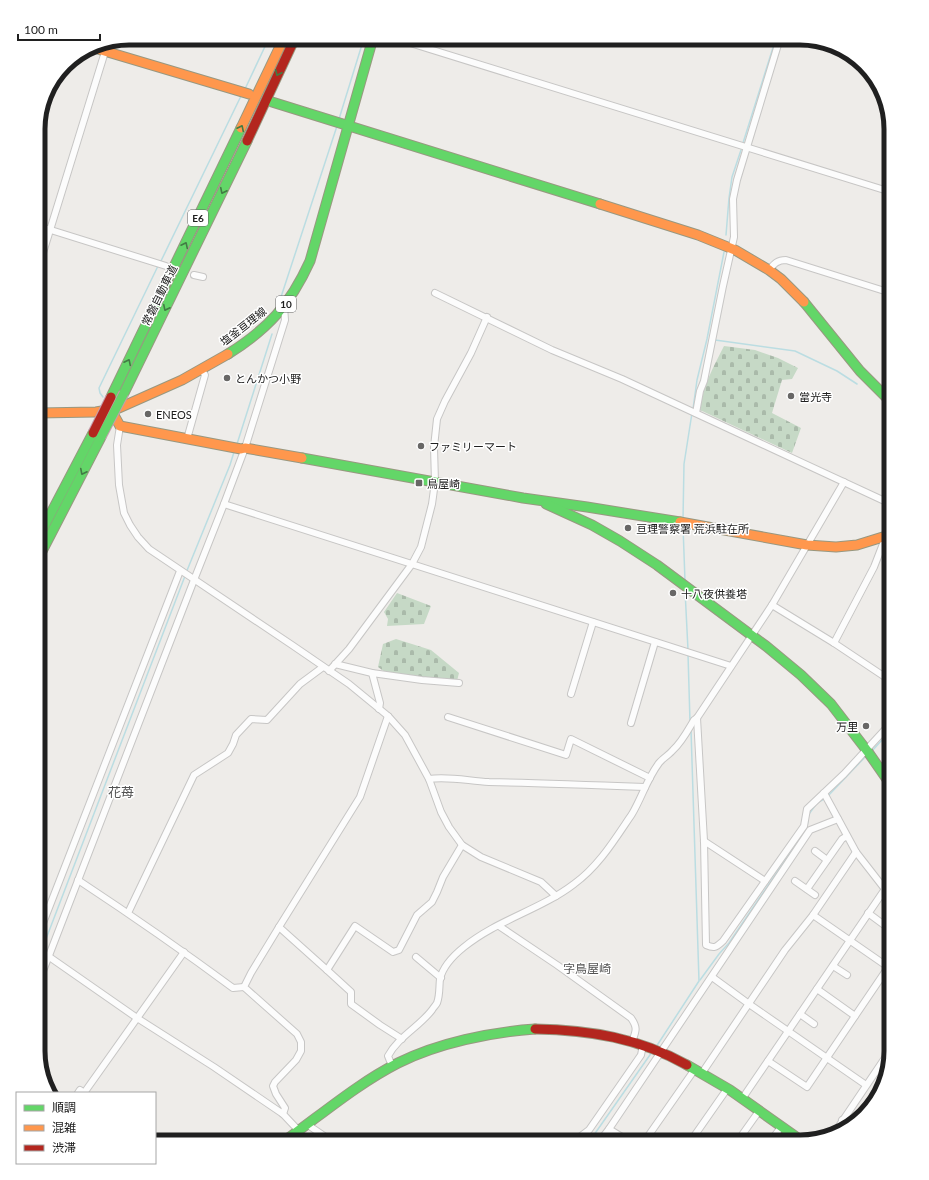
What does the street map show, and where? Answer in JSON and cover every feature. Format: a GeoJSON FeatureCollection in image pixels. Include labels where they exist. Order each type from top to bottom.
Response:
{"type":"FeatureCollection","features":[{"type":"Feature","properties":{"kind":"main road","name":"常磐自動車道"},"geometry":{"type":"LineString","coordinates":[[45,544],[97,435],[111,397],[281,45]]}},
{"type":"Feature","properties":{"kind":"main road","name":"常磐自動車道"},"geometry":{"type":"LineString","coordinates":[[45,526],[133,376],[292,45]]}},
{"type":"Feature","properties":{"kind":"main road","name":"塩釜亘理線"},"geometry":{"type":"LineString","coordinates":[[45,413],[66,414],[112,410],[160,391],[202,370],[234,350],[273,320],[295,291],[310,261],[346,125],[371,45]]}},
{"type":"Feature","properties":{"kind":"main road"},"geometry":{"type":"LineString","coordinates":[[100,50],[249,94]]}},
{"type":"Feature","properties":{"kind":"main road"},"geometry":{"type":"LineString","coordinates":[[272,102],[698,234],[732,249],[769,270],[802,300],[852,361],[884,395]]}},
{"type":"Feature","properties":{"kind":"main road"},"geometry":{"type":"LineString","coordinates":[[112,410],[120,426],[536,500],[587,507],[807,545],[836,547],[857,545],[884,535]]}},
{"type":"Feature","properties":{"kind":"main road"},"geometry":{"type":"LineString","coordinates":[[536,500],[592,525],[620,541],[657,565],[766,646],[801,675],[831,704],[868,753],[884,768]]}},
{"type":"Feature","properties":{"kind":"main road"},"geometry":{"type":"LineString","coordinates":[[293,1135],[364,1083],[392,1066],[426,1051],[458,1041],[498,1032],[548,1028],[579,1030],[646,1046],[698,1071],[759,1110],[794,1135]]}},
{"type":"Feature","properties":{"kind":"street"},"geometry":{"type":"LineString","coordinates":[[417,45],[884,190]]}},
{"type":"Feature","properties":{"kind":"street"},"geometry":{"type":"LineString","coordinates":[[693,412],[713,341],[723,286],[732,249],[734,237],[734,199],[737,180],[778,45]]}},
{"type":"Feature","properties":{"kind":"street"},"geometry":{"type":"LineString","coordinates":[[45,247],[105,51]]}},
{"type":"Feature","properties":{"kind":"street"},"geometry":{"type":"LineString","coordinates":[[45,228],[166,266]]}},
{"type":"Feature","properties":{"kind":"street"},"geometry":{"type":"LineString","coordinates":[[769,270],[776,262],[786,260],[884,290]]}},
{"type":"Feature","properties":{"kind":"street"},"geometry":{"type":"LineString","coordinates":[[194,274],[204,278]]}},
{"type":"Feature","properties":{"kind":"street"},"geometry":{"type":"LineString","coordinates":[[435,293],[552,350],[622,379],[884,501]]}},
{"type":"Feature","properties":{"kind":"street"},"geometry":{"type":"LineString","coordinates":[[45,964],[224,504],[285,320],[284,306]]}},
{"type":"Feature","properties":{"kind":"street"},"geometry":{"type":"LineString","coordinates":[[329,671],[348,650],[412,564],[421,547],[429,517],[434,482],[434,447],[437,419],[471,353],[487,317]]}},
{"type":"Feature","properties":{"kind":"street"},"geometry":{"type":"LineString","coordinates":[[187,439],[205,375],[202,370]]}},
{"type":"Feature","properties":{"kind":"street"},"geometry":{"type":"LineString","coordinates":[[120,426],[117,445],[119,485],[124,513],[138,538],[149,549],[180,571],[349,684],[380,709],[405,736],[429,779],[441,812],[449,828],[462,844],[481,857],[541,882],[556,896]]}},
{"type":"Feature","properties":{"kind":"street"},"geometry":{"type":"LineString","coordinates":[[392,1066],[388,1056],[402,1039],[427,1016],[437,1003],[441,978],[448,963],[463,948],[483,933],[556,896],[575,884],[596,864],[637,807],[645,787],[660,761],[674,750],[752,636],[772,605],[844,482]]}},
{"type":"Feature","properties":{"kind":"street"},"geometry":{"type":"LineString","coordinates":[[224,504],[731,666]]}},
{"type":"Feature","properties":{"kind":"street"},"geometry":{"type":"LineString","coordinates":[[834,643],[874,567],[884,543]]}},
{"type":"Feature","properties":{"kind":"street"},"geometry":{"type":"LineString","coordinates":[[45,918],[180,571]]}},
{"type":"Feature","properties":{"kind":"street"},"geometry":{"type":"LineString","coordinates":[[772,605],[834,643],[884,676]]}},
{"type":"Feature","properties":{"kind":"street"},"geometry":{"type":"LineString","coordinates":[[571,694],[593,622]]}},
{"type":"Feature","properties":{"kind":"street"},"geometry":{"type":"LineString","coordinates":[[631,723],[655,642]]}},
{"type":"Feature","properties":{"kind":"street"},"geometry":{"type":"LineString","coordinates":[[335,664],[372,673],[422,680],[459,683]]}},
{"type":"Feature","properties":{"kind":"street"},"geometry":{"type":"LineString","coordinates":[[128,913],[194,775],[228,752],[236,735],[251,719],[268,720],[300,684],[323,667]]}},
{"type":"Feature","properties":{"kind":"street"},"geometry":{"type":"LineString","coordinates":[[372,673],[380,703],[380,709]]}},
{"type":"Feature","properties":{"kind":"street"},"geometry":{"type":"LineString","coordinates":[[244,987],[279,927],[360,797],[388,716]]}},
{"type":"Feature","properties":{"kind":"street"},"geometry":{"type":"LineString","coordinates":[[448,717],[566,756],[571,740],[650,778]]}},
{"type":"Feature","properties":{"kind":"street"},"geometry":{"type":"LineString","coordinates":[[695,719],[704,841],[706,945],[711,948],[716,947],[723,941],[804,826],[808,809],[826,796],[844,774],[868,753],[884,731]]}},
{"type":"Feature","properties":{"kind":"street"},"geometry":{"type":"LineString","coordinates":[[429,779],[439,777],[488,782],[558,783],[645,787]]}},
{"type":"Feature","properties":{"kind":"street"},"geometry":{"type":"LineString","coordinates":[[826,796],[856,852],[884,888]]}},
{"type":"Feature","properties":{"kind":"street"},"geometry":{"type":"LineString","coordinates":[[605,1135],[659,1052],[712,977],[810,830],[838,819]]}},
{"type":"Feature","properties":{"kind":"street"},"geometry":{"type":"LineString","coordinates":[[807,889],[842,839],[847,836]]}},
{"type":"Feature","properties":{"kind":"street"},"geometry":{"type":"LineString","coordinates":[[704,841],[765,881]]}},
{"type":"Feature","properties":{"kind":"street"},"geometry":{"type":"LineString","coordinates":[[327,970],[355,926],[392,952],[399,950],[417,915],[432,902],[443,877],[462,844]]}},
{"type":"Feature","properties":{"kind":"street"},"geometry":{"type":"LineString","coordinates":[[815,851],[827,860]]}},
{"type":"Feature","properties":{"kind":"street"},"geometry":{"type":"LineString","coordinates":[[649,1135],[748,1004],[785,950],[813,915],[856,852]]}},
{"type":"Feature","properties":{"kind":"street"},"geometry":{"type":"LineString","coordinates":[[78,880],[184,952],[233,988],[244,987],[297,1034],[301,1042],[301,1051],[296,1060],[275,1082],[274,1086],[276,1094],[285,1108],[283,1114]]}},
{"type":"Feature","properties":{"kind":"street"},"geometry":{"type":"LineString","coordinates":[[795,881],[815,895]]}},
{"type":"Feature","properties":{"kind":"street"},"geometry":{"type":"LineString","coordinates":[[742,1099],[884,890]]}},
{"type":"Feature","properties":{"kind":"street"},"geometry":{"type":"LineString","coordinates":[[868,913],[884,925]]}},
{"type":"Feature","properties":{"kind":"street"},"geometry":{"type":"LineString","coordinates":[[813,915],[884,962]]}},
{"type":"Feature","properties":{"kind":"street"},"geometry":{"type":"LineString","coordinates":[[499,926],[557,965],[630,1018],[636,1024],[636,1030],[632,1042]]}},
{"type":"Feature","properties":{"kind":"street"},"geometry":{"type":"LineString","coordinates":[[279,927],[351,992],[351,1004],[402,1039]]}},
{"type":"Feature","properties":{"kind":"street"},"geometry":{"type":"LineString","coordinates":[[85,1092],[184,952]]}},
{"type":"Feature","properties":{"kind":"street"},"geometry":{"type":"LineString","coordinates":[[45,955],[137,1018],[214,1067],[283,1114],[299,1131]]}},
{"type":"Feature","properties":{"kind":"street"},"geometry":{"type":"LineString","coordinates":[[416,957],[441,978]]}},
{"type":"Feature","properties":{"kind":"street"},"geometry":{"type":"LineString","coordinates":[[833,966],[847,975]]}},
{"type":"Feature","properties":{"kind":"street"},"geometry":{"type":"LineString","coordinates":[[768,1061],[807,1087],[884,975]]}},
{"type":"Feature","properties":{"kind":"street"},"geometry":{"type":"LineString","coordinates":[[712,977],[748,1004],[866,1084]]}},
{"type":"Feature","properties":{"kind":"street"},"geometry":{"type":"LineString","coordinates":[[817,989],[855,1016]]}},
{"type":"Feature","properties":{"kind":"street"},"geometry":{"type":"LineString","coordinates":[[800,1014],[814,1024]]}},
{"type":"Feature","properties":{"kind":"street"},"geometry":{"type":"LineString","coordinates":[[582,1135],[589,1130],[646,1046]]}},
{"type":"Feature","properties":{"kind":"street"},"geometry":{"type":"LineString","coordinates":[[840,1125],[866,1084],[883,1062]]}},
{"type":"Feature","properties":{"kind":"street"},"geometry":{"type":"LineString","coordinates":[[695,1135],[727,1089]]}},
{"type":"Feature","properties":{"kind":"street"},"geometry":{"type":"LineString","coordinates":[[742,1135],[759,1110]]}},
{"type":"Feature","properties":{"kind":"street"},"geometry":{"type":"LineString","coordinates":[[308,1125],[323,1135]]}},
{"type":"Feature","properties":{"kind":"street"},"geometry":{"type":"LineString","coordinates":[[775,1135],[781,1126]]}},
{"type":"Feature","properties":{"kind":"street"},"geometry":{"type":"LineString","coordinates":[[610,1129],[619,1135]]}},
{"type":"Feature","properties":{"kind":"green space"},"geometry":{"type":"Polygon","coordinates":[[[724,346],[755,350],[778,358],[798,368],[792,379],[782,380],[772,413],[801,428],[792,453],[700,410],[703,393],[712,369],[724,346]]]}},
{"type":"Feature","properties":{"kind":"green space"},"geometry":{"type":"Polygon","coordinates":[[[397,593],[431,606],[424,624],[387,626],[388,619],[384,612],[397,593]]]}},
{"type":"Feature","properties":{"kind":"green space"},"geometry":{"type":"Polygon","coordinates":[[[396,639],[431,650],[459,673],[457,681],[385,672],[378,667],[383,644],[396,639]]]}},
{"type":"Feature","properties":{"kind":"waterway"},"geometry":{"type":"LineString","coordinates":[[245,89],[266,45]]}},
{"type":"Feature","properties":{"kind":"waterway"},"geometry":{"type":"LineString","coordinates":[[339,119],[362,45]]}},
{"type":"Feature","properties":{"kind":"waterway"},"geometry":{"type":"LineString","coordinates":[[743,143],[774,45]]}},
{"type":"Feature","properties":{"kind":"waterway"},"geometry":{"type":"LineString","coordinates":[[160,263],[241,96]]}},
{"type":"Feature","properties":{"kind":"waterway"},"geometry":{"type":"LineString","coordinates":[[281,297],[337,126]]}},
{"type":"Feature","properties":{"kind":"waterway"},"geometry":{"type":"LineString","coordinates":[[726,235],[732,177],[741,150]]}},
{"type":"Feature","properties":{"kind":"waterway"},"geometry":{"type":"LineString","coordinates":[[693,409],[697,380],[707,339],[724,252]]}},
{"type":"Feature","properties":{"kind":"waterway"},"geometry":{"type":"LineString","coordinates":[[103,397],[99,388],[158,266]]}},
{"type":"Feature","properties":{"kind":"waterway"},"geometry":{"type":"LineString","coordinates":[[237,444],[272,334]]}},
{"type":"Feature","properties":{"kind":"waterway"},"geometry":{"type":"LineString","coordinates":[[715,340],[795,351],[837,371],[857,384]]}},
{"type":"Feature","properties":{"kind":"waterway"},"geometry":{"type":"LineString","coordinates":[[683,519],[684,464],[692,413]]}},
{"type":"Feature","properties":{"kind":"waterway"},"geometry":{"type":"LineString","coordinates":[[186,573],[234,452]]}},
{"type":"Feature","properties":{"kind":"waterway"},"geometry":{"type":"LineString","coordinates":[[683,526],[685,581]]}},
{"type":"Feature","properties":{"kind":"waterway"},"geometry":{"type":"LineString","coordinates":[[45,942],[185,576]]}},
{"type":"Feature","properties":{"kind":"waterway"},"geometry":{"type":"LineString","coordinates":[[685,590],[688,650]]}},
{"type":"Feature","properties":{"kind":"waterway"},"geometry":{"type":"LineString","coordinates":[[688,654],[690,722]]}},
{"type":"Feature","properties":{"kind":"waterway"},"geometry":{"type":"LineString","coordinates":[[656,1047],[699,981],[691,730]]}},
{"type":"Feature","properties":{"kind":"waterway"},"geometry":{"type":"LineString","coordinates":[[872,751],[884,738]]}},
{"type":"Feature","properties":{"kind":"waterway"},"geometry":{"type":"LineString","coordinates":[[827,797],[866,756]]}},
{"type":"Feature","properties":{"kind":"waterway"},"geometry":{"type":"LineString","coordinates":[[809,814],[817,803],[824,799]]}},
{"type":"Feature","properties":{"kind":"waterway"},"geometry":{"type":"LineString","coordinates":[[700,980],[729,943],[807,828],[808,818]]}},
{"type":"Feature","properties":{"kind":"waterway"},"geometry":{"type":"LineString","coordinates":[[594,1135],[652,1052]]}},
{"type":"Feature","properties":{"kind":"traffic: fast"},"geometry":{"type":"LineString","coordinates":[[228,354],[255,335],[276,315],[294,291],[310,261],[371,45]]}},
{"type":"Feature","properties":{"kind":"traffic: fast"},"geometry":{"type":"LineString","coordinates":[[272,102],[600,204]]}},
{"type":"Feature","properties":{"kind":"traffic: fast"},"geometry":{"type":"LineString","coordinates":[[111,397],[241,128]]}},
{"type":"Feature","properties":{"kind":"traffic: fast"},"geometry":{"type":"LineString","coordinates":[[124,393],[247,141]]}},
{"type":"Feature","properties":{"kind":"traffic: fast"},"geometry":{"type":"LineString","coordinates":[[804,302],[860,371],[884,395]]}},
{"type":"Feature","properties":{"kind":"traffic: fast"},"geometry":{"type":"LineString","coordinates":[[101,437],[124,393]]}},
{"type":"Feature","properties":{"kind":"traffic: fast"},"geometry":{"type":"LineString","coordinates":[[45,525],[93,433]]}},
{"type":"Feature","properties":{"kind":"traffic: fast"},"geometry":{"type":"LineString","coordinates":[[45,545],[101,437]]}},
{"type":"Feature","properties":{"kind":"traffic: fast"},"geometry":{"type":"LineString","coordinates":[[302,458],[523,498],[680,522]]}},
{"type":"Feature","properties":{"kind":"traffic: fast"},"geometry":{"type":"LineString","coordinates":[[546,504],[592,525],[620,541],[657,565],[766,646],[801,675],[831,704],[884,775]]}},
{"type":"Feature","properties":{"kind":"traffic: fast"},"geometry":{"type":"LineString","coordinates":[[292,1135],[368,1080],[414,1056],[447,1044],[483,1036],[535,1029]]}},
{"type":"Feature","properties":{"kind":"traffic: fast"},"geometry":{"type":"LineString","coordinates":[[687,1065],[730,1090],[794,1135]]}},
{"type":"Feature","properties":{"kind":"traffic: slow"},"geometry":{"type":"LineString","coordinates":[[241,128],[281,45]]}},
{"type":"Feature","properties":{"kind":"traffic: slow"},"geometry":{"type":"LineString","coordinates":[[100,50],[249,94]]}},
{"type":"Feature","properties":{"kind":"traffic: slow"},"geometry":{"type":"LineString","coordinates":[[600,204],[698,235],[735,250],[769,270],[781,279],[804,302]]}},
{"type":"Feature","properties":{"kind":"traffic: slow"},"geometry":{"type":"LineString","coordinates":[[45,413],[96,412],[119,408],[182,380],[228,354]]}},
{"type":"Feature","properties":{"kind":"traffic: slow"},"geometry":{"type":"LineString","coordinates":[[111,410],[120,426],[241,449],[245,448],[302,458]]}},
{"type":"Feature","properties":{"kind":"traffic: slow"},"geometry":{"type":"LineString","coordinates":[[680,522],[807,545],[836,547],[857,545],[884,537]]}},
{"type":"Feature","properties":{"kind":"traffic: jam"},"geometry":{"type":"LineString","coordinates":[[247,141],[292,45]]}},
{"type":"Feature","properties":{"kind":"traffic: jam"},"geometry":{"type":"LineString","coordinates":[[93,433],[111,397]]}},
{"type":"Feature","properties":{"kind":"traffic: jam"},"geometry":{"type":"LineString","coordinates":[[535,1029],[575,1031],[614,1037],[651,1048],[687,1065]]}},
{"type":"Feature","properties":{"kind":"place","name":"とんかつ小野"},"geometry":{"type":"Point","coordinates":[227,378]}},
{"type":"Feature","properties":{"kind":"place","name":"當光寺"},"geometry":{"type":"Point","coordinates":[791,396]}},
{"type":"Feature","properties":{"kind":"place","name":"ENEOS"},"geometry":{"type":"Point","coordinates":[148,414]}},
{"type":"Feature","properties":{"kind":"place","name":"ファミリーマート"},"geometry":{"type":"Point","coordinates":[421,446]}},
{"type":"Feature","properties":{"kind":"place","name":"鳥屋崎"},"geometry":{"type":"Point","coordinates":[419,483]}},
{"type":"Feature","properties":{"kind":"place","name":"亘理警察署 荒浜駐在所"},"geometry":{"type":"Point","coordinates":[628,528]}},
{"type":"Feature","properties":{"kind":"place","name":"十八夜供養塔"},"geometry":{"type":"Point","coordinates":[673,593]}},
{"type":"Feature","properties":{"kind":"place","name":"万里"},"geometry":{"type":"Point","coordinates":[866,726]}},
{"type":"Feature","properties":{"kind":"district","name":"花苺"},"geometry":{"type":"Point","coordinates":[121,792]}},
{"type":"Feature","properties":{"kind":"district","name":"字鳥屋崎"},"geometry":{"type":"Point","coordinates":[587,968]}}]}
